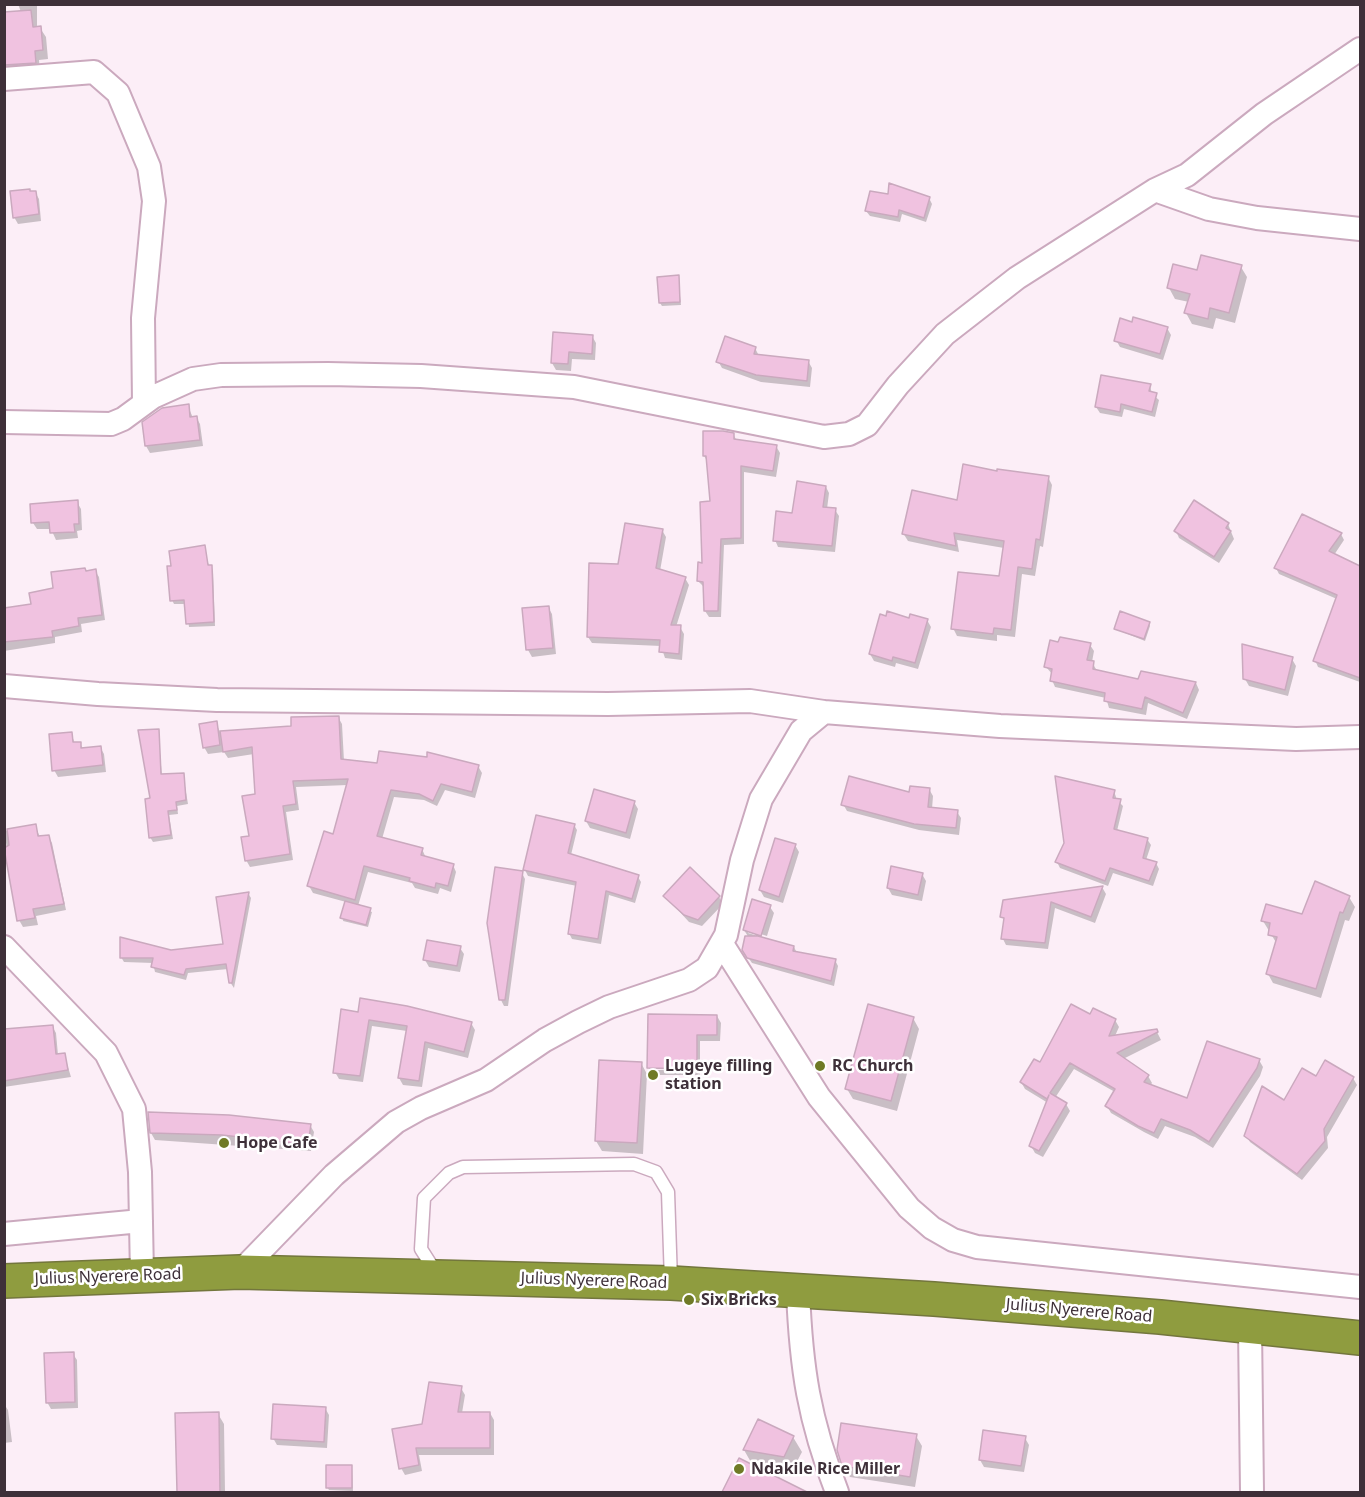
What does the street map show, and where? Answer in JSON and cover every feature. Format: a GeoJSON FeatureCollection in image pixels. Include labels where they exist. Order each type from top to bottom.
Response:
{"type":"FeatureCollection","features":[{"type":"Feature","properties":{"kind":"highway","name":"Julius Nyerere Road"},"geometry":{"type":"LineString","coordinates":[[4,1281],[240,1272],[438,1275],[671,1283],[1160,1317],[1360,1338]]}},
{"type":"Feature","properties":{"kind":"street"},"geometry":{"type":"LineString","coordinates":[[4,422],[111,424],[123,420],[144,403],[193,379],[221,375],[421,376],[574,387],[824,437],[849,434],[867,425],[898,385],[945,334],[1017,278],[1155,190],[1187,176],[1264,114],[1360,49]]}},
{"type":"Feature","properties":{"kind":"street"},"geometry":{"type":"LineString","coordinates":[[4,80],[94,72],[118,93],[129,115],[149,167],[154,201],[144,287],[144,403]]}},
{"type":"Feature","properties":{"kind":"street"},"geometry":{"type":"LineString","coordinates":[[1155,190],[1209,209],[1257,218],[1360,229]]}},
{"type":"Feature","properties":{"kind":"street"},"geometry":{"type":"LineString","coordinates":[[4,686],[98,694],[217,700],[608,704],[750,701],[824,712],[1000,726],[1296,739],[1360,737]]}},
{"type":"Feature","properties":{"kind":"street"},"geometry":{"type":"LineString","coordinates":[[240,1272],[334,1175],[396,1122],[421,1108],[486,1080],[545,1040],[578,1022],[609,1007],[689,980],[707,968],[722,944],[732,918],[742,860],[760,799],[801,731],[824,712]]}},
{"type":"Feature","properties":{"kind":"street"},"geometry":{"type":"LineString","coordinates":[[722,944],[819,1097],[909,1208],[932,1228],[953,1240],[977,1247],[1360,1287]]}},
{"type":"Feature","properties":{"kind":"street"},"geometry":{"type":"LineString","coordinates":[[4,947],[106,1053],[134,1109],[137,1129],[142,1275]]}},
{"type":"Feature","properties":{"kind":"street"},"geometry":{"type":"LineString","coordinates":[[4,1234],[141,1221]]}},
{"type":"Feature","properties":{"kind":"street"},"geometry":{"type":"LineString","coordinates":[[798,1291],[801,1358],[807,1395],[815,1431],[837,1492]]}},
{"type":"Feature","properties":{"kind":"street"},"geometry":{"type":"LineString","coordinates":[[1250,1328],[1252,1492]]}},
{"type":"Feature","properties":{"kind":"lane"},"geometry":{"type":"LineString","coordinates":[[438,1275],[421,1249],[422,1214],[424,1198],[449,1173],[463,1167],[634,1164],[656,1172],[668,1192],[671,1283]]}},
{"type":"Feature","properties":{"kind":"building"},"geometry":{"type":"Polygon","coordinates":[[[31,10],[33,27],[41,26],[43,50],[35,51],[36,63],[4,65],[4,12],[31,10]]]}},
{"type":"Feature","properties":{"kind":"building"},"geometry":{"type":"Polygon","coordinates":[[[889,183],[930,197],[924,218],[899,210],[898,217],[865,211],[870,191],[888,194],[889,183]]]}},
{"type":"Feature","properties":{"kind":"building"},"geometry":{"type":"Polygon","coordinates":[[[30,189],[30,191],[36,191],[39,214],[13,218],[10,191],[30,189]]]}},
{"type":"Feature","properties":{"kind":"building"},"geometry":{"type":"Polygon","coordinates":[[[1201,255],[1242,265],[1229,313],[1210,308],[1208,319],[1184,313],[1190,294],[1167,288],[1173,264],[1197,270],[1201,255]]]}},
{"type":"Feature","properties":{"kind":"building"},"geometry":{"type":"Polygon","coordinates":[[[679,275],[680,302],[659,303],[657,277],[679,275]]]}},
{"type":"Feature","properties":{"kind":"building"},"geometry":{"type":"Polygon","coordinates":[[[1133,317],[1168,327],[1160,354],[1114,341],[1120,318],[1132,322],[1133,317]]]}},
{"type":"Feature","properties":{"kind":"building"},"geometry":{"type":"Polygon","coordinates":[[[553,332],[593,335],[592,354],[569,352],[568,364],[551,363],[553,332]]]}},
{"type":"Feature","properties":{"kind":"building"},"geometry":{"type":"Polygon","coordinates":[[[725,336],[756,347],[754,354],[809,360],[807,381],[756,375],[716,362],[725,336]]]}},
{"type":"Feature","properties":{"kind":"building"},"geometry":{"type":"Polygon","coordinates":[[[1101,375],[1151,384],[1149,391],[1157,393],[1152,412],[1121,404],[1120,412],[1095,407],[1101,375]]]}},
{"type":"Feature","properties":{"kind":"building"},"geometry":{"type":"Polygon","coordinates":[[[189,404],[190,417],[197,416],[200,440],[145,446],[142,422],[162,408],[189,404]]]}},
{"type":"Feature","properties":{"kind":"building"},"geometry":{"type":"Polygon","coordinates":[[[703,431],[734,433],[734,439],[777,445],[773,471],[741,466],[741,538],[721,539],[718,611],[704,611],[703,582],[697,581],[698,562],[702,563],[700,502],[710,501],[706,456],[703,456],[703,431]]]}},
{"type":"Feature","properties":{"kind":"building"},"geometry":{"type":"Polygon","coordinates":[[[963,464],[997,471],[997,469],[1049,476],[1040,540],[1036,539],[1032,569],[1018,567],[1011,630],[994,628],[993,634],[951,629],[958,572],[999,576],[1004,541],[954,533],[956,546],[902,534],[912,490],[957,500],[963,464]]]}},
{"type":"Feature","properties":{"kind":"building"},"geometry":{"type":"Polygon","coordinates":[[[797,481],[826,486],[823,507],[836,508],[832,546],[773,541],[776,511],[792,513],[797,481]]]}},
{"type":"Feature","properties":{"kind":"building"},"geometry":{"type":"Polygon","coordinates":[[[78,500],[79,524],[74,524],[75,532],[50,533],[49,522],[31,523],[30,504],[78,500]]]}},
{"type":"Feature","properties":{"kind":"building"},"geometry":{"type":"Polygon","coordinates":[[[1194,500],[1229,523],[1226,528],[1231,531],[1214,557],[1174,531],[1194,500]]]}},
{"type":"Feature","properties":{"kind":"building"},"geometry":{"type":"Polygon","coordinates":[[[1302,514],[1342,533],[1329,551],[1360,566],[1360,678],[1313,661],[1337,595],[1274,568],[1302,514]]]}},
{"type":"Feature","properties":{"kind":"building"},"geometry":{"type":"Polygon","coordinates":[[[625,523],[663,529],[656,568],[686,577],[671,625],[681,625],[679,654],[659,652],[660,640],[587,637],[589,563],[618,564],[625,523]]]}},
{"type":"Feature","properties":{"kind":"building"},"geometry":{"type":"Polygon","coordinates":[[[205,545],[208,565],[212,565],[214,622],[186,624],[184,600],[170,601],[167,566],[171,566],[169,551],[205,545]]]}},
{"type":"Feature","properties":{"kind":"building"},"geometry":{"type":"Polygon","coordinates":[[[85,568],[86,571],[96,569],[102,615],[78,618],[79,626],[52,631],[53,637],[4,642],[4,608],[31,604],[29,593],[53,588],[51,572],[85,568]]]}},
{"type":"Feature","properties":{"kind":"building"},"geometry":{"type":"Polygon","coordinates":[[[549,606],[553,648],[526,650],[522,608],[549,606]]]}},
{"type":"Feature","properties":{"kind":"building"},"geometry":{"type":"Polygon","coordinates":[[[887,611],[909,618],[910,614],[928,619],[915,663],[893,657],[892,661],[869,654],[880,614],[886,616],[887,611]]]}},
{"type":"Feature","properties":{"kind":"building"},"geometry":{"type":"Polygon","coordinates":[[[1120,611],[1150,622],[1144,639],[1114,629],[1120,611]]]}},
{"type":"Feature","properties":{"kind":"building"},"geometry":{"type":"Polygon","coordinates":[[[1060,637],[1091,643],[1087,660],[1094,661],[1093,669],[1138,679],[1141,671],[1196,682],[1183,713],[1145,697],[1142,709],[1104,701],[1105,693],[1050,681],[1052,669],[1044,667],[1050,640],[1058,642],[1060,637]]]}},
{"type":"Feature","properties":{"kind":"building"},"geometry":{"type":"Polygon","coordinates":[[[1242,644],[1293,657],[1285,690],[1243,679],[1242,644]]]}},
{"type":"Feature","properties":{"kind":"building"},"geometry":{"type":"Polygon","coordinates":[[[339,716],[341,759],[377,763],[379,751],[427,757],[427,752],[479,765],[472,792],[441,784],[433,801],[419,794],[391,790],[377,836],[423,848],[421,855],[454,864],[448,886],[436,883],[435,888],[409,881],[410,878],[364,866],[355,900],[307,886],[324,831],[333,834],[348,779],[293,781],[296,804],[283,806],[290,854],[245,861],[241,837],[249,836],[242,796],[255,794],[252,747],[223,752],[220,731],[291,726],[291,717],[339,716]]]}},
{"type":"Feature","properties":{"kind":"building"},"geometry":{"type":"Polygon","coordinates":[[[217,721],[220,745],[203,748],[199,724],[217,721]]]}},
{"type":"Feature","properties":{"kind":"building"},"geometry":{"type":"Polygon","coordinates":[[[159,729],[161,774],[184,773],[186,800],[176,802],[177,810],[168,811],[171,835],[149,838],[145,799],[150,798],[138,730],[159,729]]]}},
{"type":"Feature","properties":{"kind":"building"},"geometry":{"type":"Polygon","coordinates":[[[72,732],[73,742],[81,742],[81,748],[101,746],[103,765],[52,771],[49,734],[72,732]]]}},
{"type":"Feature","properties":{"kind":"building"},"geometry":{"type":"Polygon","coordinates":[[[849,776],[909,792],[910,786],[930,788],[928,807],[958,810],[956,828],[914,824],[841,805],[849,776]]]}},
{"type":"Feature","properties":{"kind":"building"},"geometry":{"type":"Polygon","coordinates":[[[1055,776],[1115,790],[1113,798],[1121,799],[1114,829],[1148,838],[1143,858],[1157,862],[1149,881],[1110,868],[1105,881],[1055,862],[1064,843],[1055,776]]]}},
{"type":"Feature","properties":{"kind":"building"},"geometry":{"type":"Polygon","coordinates":[[[594,789],[635,801],[626,833],[585,821],[594,789]]]}},
{"type":"Feature","properties":{"kind":"building"},"geometry":{"type":"Polygon","coordinates":[[[536,815],[575,824],[568,853],[639,875],[632,899],[606,891],[598,939],[568,934],[576,882],[523,870],[536,815]]]}},
{"type":"Feature","properties":{"kind":"building"},"geometry":{"type":"Polygon","coordinates":[[[36,824],[38,836],[49,835],[64,904],[33,909],[35,918],[17,921],[4,848],[9,845],[7,829],[36,824]]]}},
{"type":"Feature","properties":{"kind":"building"},"geometry":{"type":"Polygon","coordinates":[[[775,838],[796,844],[779,897],[759,890],[775,838]]]}},
{"type":"Feature","properties":{"kind":"building"},"geometry":{"type":"Polygon","coordinates":[[[891,866],[923,873],[918,895],[887,888],[891,866]]]}},
{"type":"Feature","properties":{"kind":"building"},"geometry":{"type":"Polygon","coordinates":[[[495,867],[523,871],[505,1000],[499,1000],[487,923],[495,867]]]}},
{"type":"Feature","properties":{"kind":"building"},"geometry":{"type":"Polygon","coordinates":[[[690,867],[720,896],[698,920],[684,915],[663,896],[690,867]]]}},
{"type":"Feature","properties":{"kind":"building"},"geometry":{"type":"Polygon","coordinates":[[[1315,881],[1350,896],[1343,913],[1340,912],[1316,989],[1266,974],[1277,937],[1268,935],[1270,923],[1261,921],[1266,904],[1302,914],[1315,881]]]}},
{"type":"Feature","properties":{"kind":"building"},"geometry":{"type":"Polygon","coordinates":[[[1103,886],[1091,917],[1051,902],[1045,943],[1001,939],[1004,918],[1000,917],[1003,900],[1103,886]]]}},
{"type":"Feature","properties":{"kind":"building"},"geometry":{"type":"Polygon","coordinates":[[[249,892],[232,983],[229,983],[226,964],[186,969],[184,975],[151,967],[153,958],[120,958],[120,937],[171,950],[223,944],[216,897],[249,892]]]}},
{"type":"Feature","properties":{"kind":"building"},"geometry":{"type":"Polygon","coordinates":[[[752,899],[771,905],[761,936],[743,930],[752,899]]]}},
{"type":"Feature","properties":{"kind":"building"},"geometry":{"type":"Polygon","coordinates":[[[345,901],[371,908],[366,925],[340,918],[345,901]]]}},
{"type":"Feature","properties":{"kind":"building"},"geometry":{"type":"Polygon","coordinates":[[[745,936],[758,936],[794,946],[793,951],[836,959],[831,981],[747,958],[742,950],[745,936]]]}},
{"type":"Feature","properties":{"kind":"building"},"geometry":{"type":"Polygon","coordinates":[[[427,940],[461,946],[457,966],[423,960],[427,940]]]}},
{"type":"Feature","properties":{"kind":"building"},"geometry":{"type":"Polygon","coordinates":[[[360,998],[407,1006],[472,1022],[464,1052],[425,1042],[419,1081],[398,1078],[407,1026],[369,1020],[360,1076],[333,1073],[341,1009],[358,1012],[360,998]]]}},
{"type":"Feature","properties":{"kind":"building"},"geometry":{"type":"Polygon","coordinates":[[[868,1004],[914,1017],[891,1101],[845,1089],[868,1004]]]}},
{"type":"Feature","properties":{"kind":"building"},"geometry":{"type":"Polygon","coordinates":[[[1071,1004],[1090,1014],[1093,1008],[1116,1019],[1109,1036],[1157,1029],[1158,1032],[1117,1053],[1149,1075],[1144,1082],[1187,1098],[1207,1041],[1260,1059],[1257,1068],[1209,1142],[1190,1130],[1161,1119],[1154,1133],[1138,1126],[1105,1106],[1115,1089],[1070,1063],[1050,1093],[1067,1103],[1039,1151],[1029,1146],[1049,1095],[1047,1099],[1020,1082],[1034,1059],[1040,1062],[1071,1004]]]}},
{"type":"Feature","properties":{"kind":"building"},"geometry":{"type":"Polygon","coordinates":[[[648,1014],[717,1015],[717,1035],[697,1035],[697,1069],[647,1068],[648,1014]]]}},
{"type":"Feature","properties":{"kind":"building"},"geometry":{"type":"Polygon","coordinates":[[[53,1025],[56,1054],[65,1053],[68,1070],[4,1081],[4,1029],[53,1025]]]}},
{"type":"Feature","properties":{"kind":"building"},"geometry":{"type":"Polygon","coordinates":[[[599,1060],[642,1062],[637,1143],[595,1141],[599,1060]]]}},
{"type":"Feature","properties":{"kind":"building"},"geometry":{"type":"Polygon","coordinates":[[[1325,1060],[1354,1077],[1324,1129],[1325,1141],[1297,1174],[1244,1136],[1262,1086],[1284,1100],[1302,1068],[1316,1076],[1325,1060]]]}},
{"type":"Feature","properties":{"kind":"building"},"geometry":{"type":"Polygon","coordinates":[[[148,1112],[229,1115],[311,1124],[308,1145],[222,1135],[150,1133],[148,1112]]]}},
{"type":"Feature","properties":{"kind":"building"},"geometry":{"type":"Polygon","coordinates":[[[74,1352],[75,1402],[46,1403],[44,1353],[74,1352]]]}},
{"type":"Feature","properties":{"kind":"building"},"geometry":{"type":"Polygon","coordinates":[[[429,1382],[462,1386],[458,1412],[490,1412],[490,1448],[416,1448],[419,1465],[399,1469],[392,1429],[422,1424],[429,1382]]]}},
{"type":"Feature","properties":{"kind":"building"},"geometry":{"type":"Polygon","coordinates":[[[273,1404],[326,1407],[324,1442],[271,1439],[273,1404]]]}},
{"type":"Feature","properties":{"kind":"building"},"geometry":{"type":"Polygon","coordinates":[[[219,1412],[220,1492],[177,1492],[175,1413],[219,1412]]]}},
{"type":"Feature","properties":{"kind":"building"},"geometry":{"type":"Polygon","coordinates":[[[758,1419],[794,1436],[784,1457],[743,1450],[758,1419]]]}},
{"type":"Feature","properties":{"kind":"building"},"geometry":{"type":"Polygon","coordinates":[[[841,1423],[917,1434],[910,1477],[842,1466],[837,1450],[841,1423]]]}},
{"type":"Feature","properties":{"kind":"building"},"geometry":{"type":"Polygon","coordinates":[[[983,1430],[1026,1436],[1021,1466],[979,1460],[983,1430]]]}},
{"type":"Feature","properties":{"kind":"building"},"geometry":{"type":"Polygon","coordinates":[[[739,1458],[807,1492],[722,1492],[739,1458]]]}},
{"type":"Feature","properties":{"kind":"building"},"geometry":{"type":"Polygon","coordinates":[[[326,1465],[352,1465],[352,1488],[326,1488],[326,1465]]]}},
{"type":"Feature","properties":{"kind":"place","name":"RC Church"},"geometry":{"type":"Point","coordinates":[820,1066]}},
{"type":"Feature","properties":{"kind":"place","name":"Lugeye filling station"},"geometry":{"type":"Point","coordinates":[653,1075]}},
{"type":"Feature","properties":{"kind":"place","name":"Hope Cafe"},"geometry":{"type":"Point","coordinates":[224,1143]}},
{"type":"Feature","properties":{"kind":"place","name":"Six Bricks"},"geometry":{"type":"Point","coordinates":[689,1300]}},
{"type":"Feature","properties":{"kind":"place","name":"Ndakile Rice Miller"},"geometry":{"type":"Point","coordinates":[739,1469]}}]}
